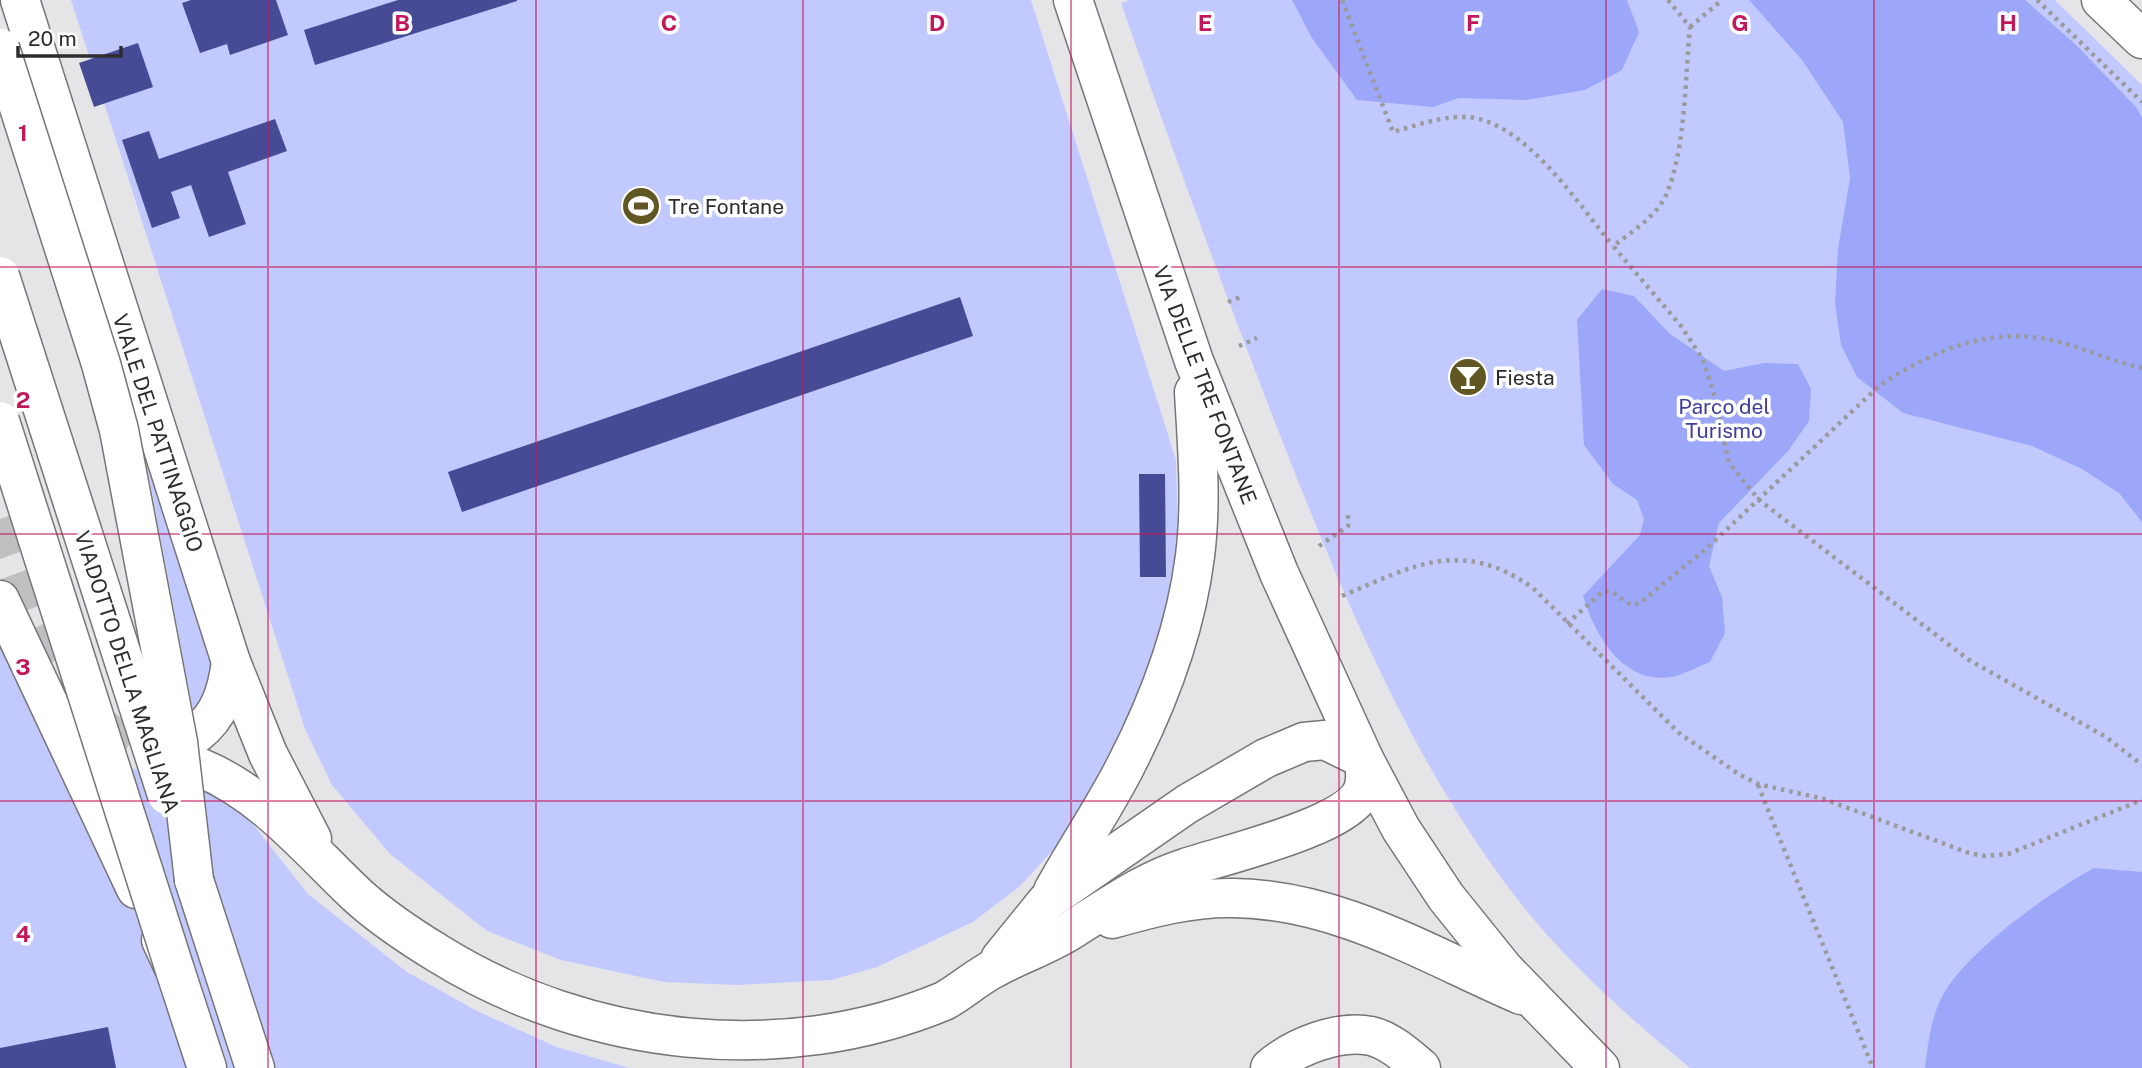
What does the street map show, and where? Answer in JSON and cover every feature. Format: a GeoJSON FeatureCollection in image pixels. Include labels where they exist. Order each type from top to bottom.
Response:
{"type":"FeatureCollection","features":[{"type":"Feature","properties":{"kind":"main road","name":"VIALE DEL PATTINAGGIO"},"geometry":{"type":"LineString","coordinates":[[20,0],[231,662],[268,754],[321,856]]}},
{"type":"Feature","properties":{"kind":"main road","name":"VIA DELLE TRE FONTANE"},"geometry":{"type":"LineString","coordinates":[[1073,0],[1194,361],[1279,573],[1364,759],[1401,830],[1488,950],[1601,1068]]}},
{"type":"Feature","properties":{"kind":"main road"},"geometry":{"type":"LineString","coordinates":[[2101,0],[2142,39]]}},
{"type":"Feature","properties":{"kind":"main road"},"geometry":{"type":"LineString","coordinates":[[0,48],[102,364],[119,430],[178,742],[194,880]]}},
{"type":"Feature","properties":{"kind":"main road","name":"VIADOTTO DELLA MAGLIANA"},"geometry":{"type":"LineString","coordinates":[[0,276],[255,1068]]}},
{"type":"Feature","properties":{"kind":"main road"},"geometry":{"type":"LineString","coordinates":[[992,969],[1047,901],[1126,764],[1165,671],[1184,613],[1195,557],[1198,522],[1194,361]]}},
{"type":"Feature","properties":{"kind":"main road","name":"VIADOTTO DELLA MAGLIANA"},"geometry":{"type":"LineString","coordinates":[[0,421],[207,1068]]}},
{"type":"Feature","properties":{"kind":"main road"},"geometry":{"type":"LineString","coordinates":[[0,600],[175,970]]}},
{"type":"Feature","properties":{"kind":"main road","name":"VIALE DEL PATTINAGGIO"},"geometry":{"type":"LineString","coordinates":[[231,662],[224,698],[210,720],[199,751],[321,856],[361,898],[439,954],[498,986],[586,1025],[650,1043],[722,1051],[862,1046],[934,1007],[992,969]]}},
{"type":"Feature","properties":{"kind":"main road"},"geometry":{"type":"LineString","coordinates":[[992,969],[1072,930],[1125,895],[1171,873],[1314,826],[1341,814],[1362,792],[1364,759],[1325,740],[1304,742],[1287,748],[1187,804],[1047,901]]}},
{"type":"Feature","properties":{"kind":"main road"},"geometry":{"type":"LineString","coordinates":[[1072,930],[1148,908],[1202,899],[1232,898],[1291,904],[1357,921],[1533,1000]]}},
{"type":"Feature","properties":{"kind":"main road"},"geometry":{"type":"LineString","coordinates":[[1270,1068],[1291,1054],[1317,1043],[1357,1035],[1379,1039],[1421,1068]]}},
{"type":"Feature","properties":{"kind":"path"},"geometry":{"type":"LineString","coordinates":[[1342,0],[1393,132],[1446,118],[1468,117],[1508,131],[1525,145],[1681,326],[1702,358],[1713,390],[1729,463],[1759,500],[1969,660],[2106,737],[2142,765]]}},
{"type":"Feature","properties":{"kind":"path"},"geometry":{"type":"LineString","coordinates":[[1614,246],[1637,228],[1667,194],[1678,150],[1690,27],[1668,0]]}},
{"type":"Feature","properties":{"kind":"path"},"geometry":{"type":"LineString","coordinates":[[1690,27],[1723,0]]}},
{"type":"Feature","properties":{"kind":"path"},"geometry":{"type":"LineString","coordinates":[[2037,0],[2142,102]]}},
{"type":"Feature","properties":{"kind":"path"},"geometry":{"type":"LineString","coordinates":[[1228,302],[1241,297]]}},
{"type":"Feature","properties":{"kind":"path"},"geometry":{"type":"LineString","coordinates":[[1567,624],[1603,591],[1612,592],[1631,605],[1640,603],[1707,548],[1800,457],[1879,386],[1910,365],[1966,341],[2012,335],[2054,341],[2142,368]]}},
{"type":"Feature","properties":{"kind":"path"},"geometry":{"type":"LineString","coordinates":[[1239,346],[1257,338]]}},
{"type":"Feature","properties":{"kind":"path"},"geometry":{"type":"LineString","coordinates":[[1318,546],[1348,526],[1348,514]]}},
{"type":"Feature","properties":{"kind":"path"},"geometry":{"type":"LineString","coordinates":[[1342,596],[1418,564],[1467,560],[1489,564],[1513,574],[1533,588],[1679,733],[1758,784],[1824,799],[1985,856],[2008,855],[2142,800]]}},
{"type":"Feature","properties":{"kind":"path"},"geometry":{"type":"LineString","coordinates":[[1758,784],[1873,1068]]}},
{"type":"Feature","properties":{"kind":"green space"},"geometry":{"type":"Polygon","coordinates":[[[71,0],[1031,0],[1176,460],[1178,531],[1174,602],[1137,710],[1068,834],[1020,886],[973,922],[877,967],[831,980],[738,985],[664,982],[561,960],[487,931],[390,854],[332,785],[305,729],[71,0]]]}},
{"type":"Feature","properties":{"kind":"green space","name":"Parco del Turismo"},"geometry":{"type":"Polygon","coordinates":[[[1129,0],[2055,0],[2142,85],[2142,1068],[1690,1068],[1620,1008],[1554,943],[1478,845],[1444,791],[1384,680],[1357,623],[1285,448],[1201,226],[1121,3],[1129,0]]]}},
{"type":"Feature","properties":{"kind":"green space"},"geometry":{"type":"Polygon","coordinates":[[[1292,0],[1627,0],[1639,32],[1622,70],[1585,90],[1526,100],[1459,98],[1433,107],[1357,100],[1312,38],[1292,0]]]}},
{"type":"Feature","properties":{"kind":"green space"},"geometry":{"type":"Polygon","coordinates":[[[1749,0],[2025,0],[2075,44],[2136,107],[2142,118],[2142,522],[2119,493],[2082,469],[2032,446],[1903,413],[1857,377],[1841,345],[1835,303],[1838,249],[1850,178],[1843,122],[1802,60],[1749,0]]]}},
{"type":"Feature","properties":{"kind":"green space"},"geometry":{"type":"Polygon","coordinates":[[[1602,289],[1634,296],[1669,333],[1724,371],[1764,363],[1798,364],[1811,389],[1809,421],[1788,451],[1719,523],[1709,566],[1722,597],[1725,633],[1710,662],[1675,676],[1657,678],[1627,667],[1604,642],[1583,596],[1640,535],[1644,519],[1637,500],[1613,484],[1584,445],[1577,320],[1602,289]]]}},
{"type":"Feature","properties":{"kind":"green space"},"geometry":{"type":"Polygon","coordinates":[[[142,438],[213,672],[194,716],[142,438]]]}},
{"type":"Feature","properties":{"kind":"green space"},"geometry":{"type":"Polygon","coordinates":[[[0,626],[122,765],[223,796],[245,814],[308,894],[407,972],[477,1011],[557,1047],[629,1068],[0,1068],[0,626]]]}},
{"type":"Feature","properties":{"kind":"green space"},"geometry":{"type":"Polygon","coordinates":[[[2094,868],[2142,872],[2142,1068],[1925,1068],[1936,1012],[1943,995],[1955,978],[2011,924],[2094,868]]]}},
{"type":"Feature","properties":{"kind":"building"},"geometry":{"type":"Polygon","coordinates":[[[191,0],[276,0],[288,35],[230,55],[227,44],[200,53],[182,3],[191,0]]]}},
{"type":"Feature","properties":{"kind":"building"},"geometry":{"type":"Polygon","coordinates":[[[398,0],[517,1],[315,65],[304,30],[398,0]]]}},
{"type":"Feature","properties":{"kind":"building"},"geometry":{"type":"Polygon","coordinates":[[[138,43],[153,87],[94,107],[79,63],[138,43]]]}},
{"type":"Feature","properties":{"kind":"building"},"geometry":{"type":"Polygon","coordinates":[[[275,119],[287,151],[228,172],[246,224],[209,237],[191,185],[171,192],[180,218],[152,228],[122,140],[149,131],[159,159],[275,119]]]}},
{"type":"Feature","properties":{"kind":"building"},"geometry":{"type":"Polygon","coordinates":[[[960,297],[973,336],[462,512],[448,472],[960,297]]]}},
{"type":"Feature","properties":{"kind":"building"},"geometry":{"type":"Polygon","coordinates":[[[1139,474],[1165,474],[1166,577],[1140,577],[1139,474]]]}},
{"type":"Feature","properties":{"kind":"building"},"geometry":{"type":"Polygon","coordinates":[[[108,1027],[116,1068],[0,1068],[0,1048],[108,1027]]]}},
{"type":"Feature","properties":{"kind":"tunnel"},"geometry":{"type":"LineString","coordinates":[[0,519],[46,642],[80,702],[100,725],[124,743],[180,761]]}},
{"type":"Feature","properties":{"kind":"place","name":"Tre Fontane"},"geometry":{"type":"Point","coordinates":[641,206]}},
{"type":"Feature","properties":{"kind":"place","name":"Fiesta"},"geometry":{"type":"Point","coordinates":[1468,377]}}]}
